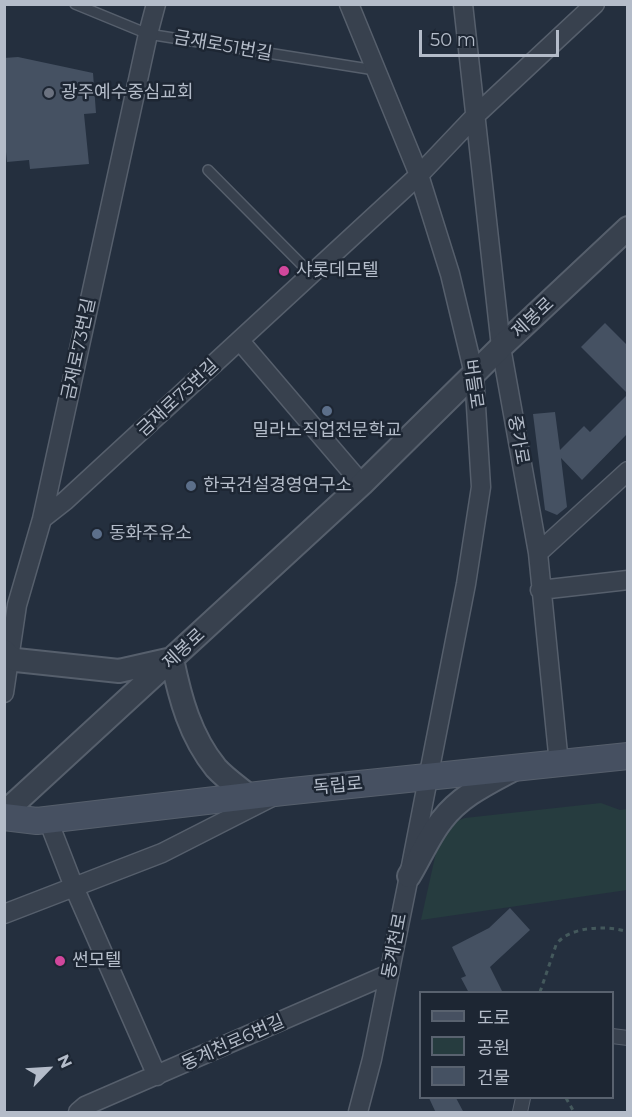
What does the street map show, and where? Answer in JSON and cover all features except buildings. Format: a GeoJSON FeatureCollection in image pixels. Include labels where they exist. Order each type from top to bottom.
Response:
{"type":"FeatureCollection","features":[{"type":"Feature","properties":{"kind":"main road","name":"독립로"},"geometry":{"type":"LineString","coordinates":[[4,815],[37,821],[48,820],[283,792],[627,756]]}},
{"type":"Feature","properties":{"kind":"street","name":"금재로73번길"},"geometry":{"type":"LineString","coordinates":[[4,693],[7,654],[16,605],[42,519],[156,4]]}},
{"type":"Feature","properties":{"kind":"street","name":"버들로"},"geometry":{"type":"LineString","coordinates":[[350,4],[419,175],[450,274],[474,374],[481,487],[466,584],[427,778]]}},
{"type":"Feature","properties":{"kind":"street","name":"중가로"},"geometry":{"type":"LineString","coordinates":[[463,4],[501,347],[538,553],[558,764]]}},
{"type":"Feature","properties":{"kind":"street"},"geometry":{"type":"LineString","coordinates":[[476,115],[595,4]]}},
{"type":"Feature","properties":{"kind":"street","name":"금재로75번길"},"geometry":{"type":"LineString","coordinates":[[42,519],[65,501],[419,175],[476,115]]}},
{"type":"Feature","properties":{"kind":"street","name":"제봉로"},"geometry":{"type":"LineString","coordinates":[[4,815],[362,484],[501,347],[627,228]]}},
{"type":"Feature","properties":{"kind":"street"},"geometry":{"type":"LineString","coordinates":[[240,340],[362,484]]}},
{"type":"Feature","properties":{"kind":"street"},"geometry":{"type":"LineString","coordinates":[[538,553],[627,471]]}},
{"type":"Feature","properties":{"kind":"street"},"geometry":{"type":"LineString","coordinates":[[540,590],[627,580]]}},
{"type":"Feature","properties":{"kind":"street"},"geometry":{"type":"LineString","coordinates":[[7,654],[16,660],[118,671],[172,659],[182,704],[196,737],[217,769],[249,796]]}},
{"type":"Feature","properties":{"kind":"street"},"geometry":{"type":"LineString","coordinates":[[409,876],[441,821],[451,809],[477,789],[515,769]]}},
{"type":"Feature","properties":{"kind":"street","name":"동계천로"},"geometry":{"type":"LineString","coordinates":[[358,1113],[372,1059],[427,778]]}},
{"type":"Feature","properties":{"kind":"street"},"geometry":{"type":"LineString","coordinates":[[4,914],[162,853],[283,792]]}},
{"type":"Feature","properties":{"kind":"street"},"geometry":{"type":"LineString","coordinates":[[48,820],[74,887],[157,1076]]}},
{"type":"Feature","properties":{"kind":"street","name":"동계천로6번길"},"geometry":{"type":"LineString","coordinates":[[78,1113],[85,1106],[389,974]]}},
{"type":"Feature","properties":{"kind":"lane","name":"금재로51번길"},"geometry":{"type":"LineString","coordinates":[[75,4],[148,34],[375,70]]}},
{"type":"Feature","properties":{"kind":"lane"},"geometry":{"type":"LineString","coordinates":[[208,170],[311,274]]}},
{"type":"Feature","properties":{"kind":"path"},"geometry":{"type":"LineString","coordinates":[[541,991],[555,945],[568,933],[604,927],[627,932]]}},
{"type":"Feature","properties":{"kind":"path"},"geometry":{"type":"LineString","coordinates":[[567,1099],[574,1113]]}},
{"type":"Feature","properties":{"kind":"green space"},"geometry":{"type":"Polygon","coordinates":[[[601,803],[620,810],[627,809],[627,890],[421,920],[437,848],[451,823],[465,818],[601,803]]]}},
{"type":"Feature","properties":{"kind":"place","name":"광주예수중심교회"},"geometry":{"type":"Point","coordinates":[49,93]}},
{"type":"Feature","properties":{"kind":"place","name":"샤롯데모텔"},"geometry":{"type":"Point","coordinates":[284,271]}},
{"type":"Feature","properties":{"kind":"place","name":"밀라노직업전문학교"},"geometry":{"type":"Point","coordinates":[327,411]}},
{"type":"Feature","properties":{"kind":"place","name":"한국건설경영연구소"},"geometry":{"type":"Point","coordinates":[191,486]}},
{"type":"Feature","properties":{"kind":"place","name":"동화주유소"},"geometry":{"type":"Point","coordinates":[97,534]}},
{"type":"Feature","properties":{"kind":"place","name":"썬모텔"},"geometry":{"type":"Point","coordinates":[60,961]}}]}
